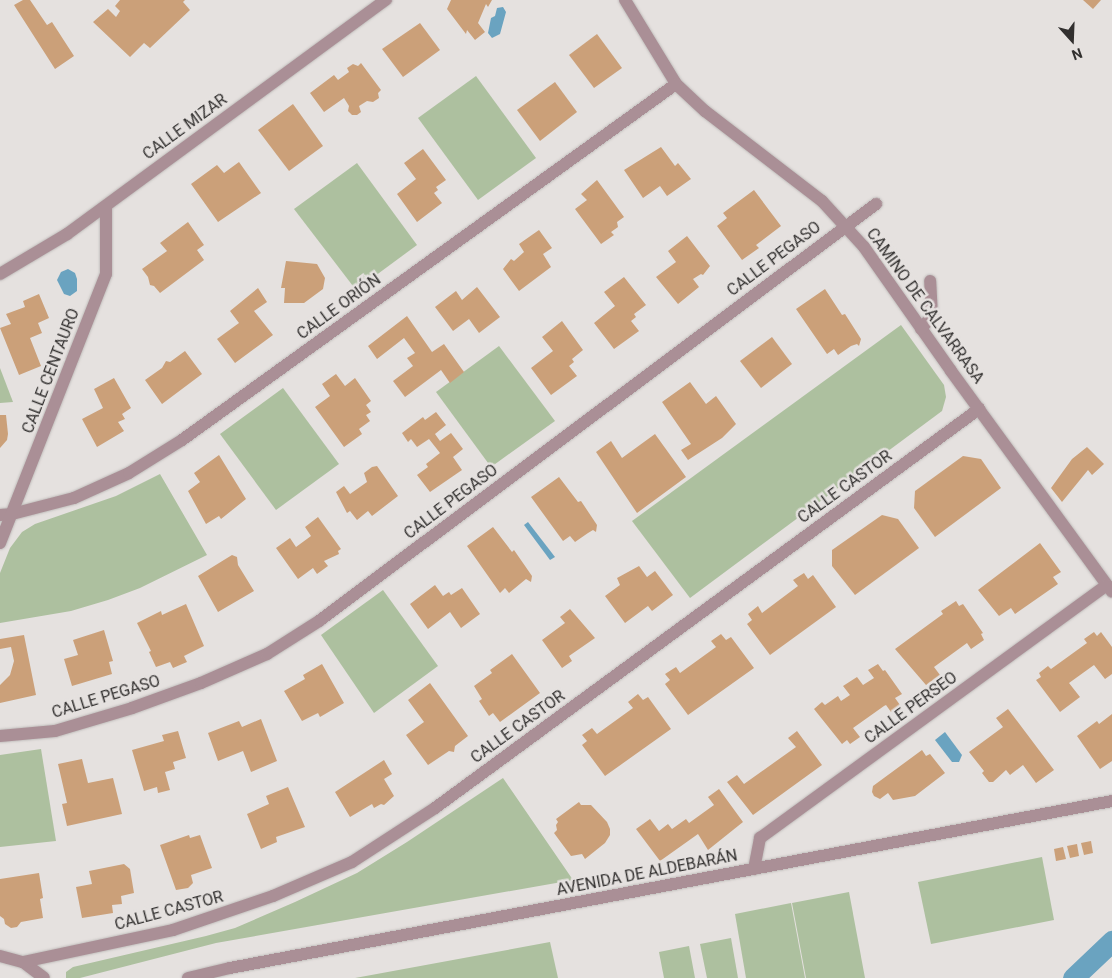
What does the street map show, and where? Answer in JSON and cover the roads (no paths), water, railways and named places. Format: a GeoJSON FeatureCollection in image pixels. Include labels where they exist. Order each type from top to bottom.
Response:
{"type":"FeatureCollection","features":[{"type":"Feature","properties":{"kind":"street","name":"CALLE MIZAR"},"geometry":{"type":"LineString","coordinates":[[0,274],[67,234],[386,0]]}},
{"type":"Feature","properties":{"kind":"street","name":"CAMINO DE CALVARRASA"},"geometry":{"type":"LineString","coordinates":[[625,0],[676,84],[705,111],[822,201],[864,247],[921,329],[1109,588]]}},
{"type":"Feature","properties":{"kind":"street","name":"CALLE ORIÓN"},"geometry":{"type":"LineString","coordinates":[[6,515],[74,498],[129,473],[182,440],[676,84]]}},
{"type":"Feature","properties":{"kind":"street","name":"CALLE PEGASO"},"geometry":{"type":"LineString","coordinates":[[0,736],[55,731],[132,708],[201,683],[267,654],[319,622],[876,204]]}},
{"type":"Feature","properties":{"kind":"street","name":"CALLE CENTAURO"},"geometry":{"type":"LineString","coordinates":[[0,543],[6,515],[106,274],[106,206]]}},
{"type":"Feature","properties":{"kind":"street"},"geometry":{"type":"LineString","coordinates":[[921,329],[932,316],[930,281]]}},
{"type":"Feature","properties":{"kind":"street","name":"CALLE CASTOR"},"geometry":{"type":"LineString","coordinates":[[23,962],[173,930],[273,896],[352,862],[435,808],[979,409]]}},
{"type":"Feature","properties":{"kind":"street","name":"CALLE PERSEO"},"geometry":{"type":"LineString","coordinates":[[754,869],[760,838],[1109,588]]}},
{"type":"Feature","properties":{"kind":"street","name":"AVENIDA DE ALDEBARÁN"},"geometry":{"type":"LineString","coordinates":[[188,978],[240,966],[1112,801]]}},
{"type":"Feature","properties":{"kind":"street"},"geometry":{"type":"LineString","coordinates":[[0,956],[23,962],[44,978]]}},
{"type":"Feature","properties":{"kind":"water"},"geometry":{"type":"Polygon","coordinates":[[[503,7],[506,12],[500,34],[492,38],[488,33],[491,18],[495,16],[497,8],[503,7]]]}},
{"type":"Feature","properties":{"kind":"water"},"geometry":{"type":"Polygon","coordinates":[[[68,269],[75,273],[77,279],[77,291],[70,296],[64,294],[57,280],[61,272],[68,269]]]}},
{"type":"Feature","properties":{"kind":"water"},"geometry":{"type":"Polygon","coordinates":[[[528,522],[555,557],[550,560],[524,525],[528,522]]]}},
{"type":"Feature","properties":{"kind":"water"},"geometry":{"type":"Polygon","coordinates":[[[945,732],[962,755],[959,762],[952,762],[935,740],[945,732]]]}},
{"type":"Feature","properties":{"kind":"waterway"},"geometry":{"type":"LineString","coordinates":[[1073,978],[1112,941]]}}]}
